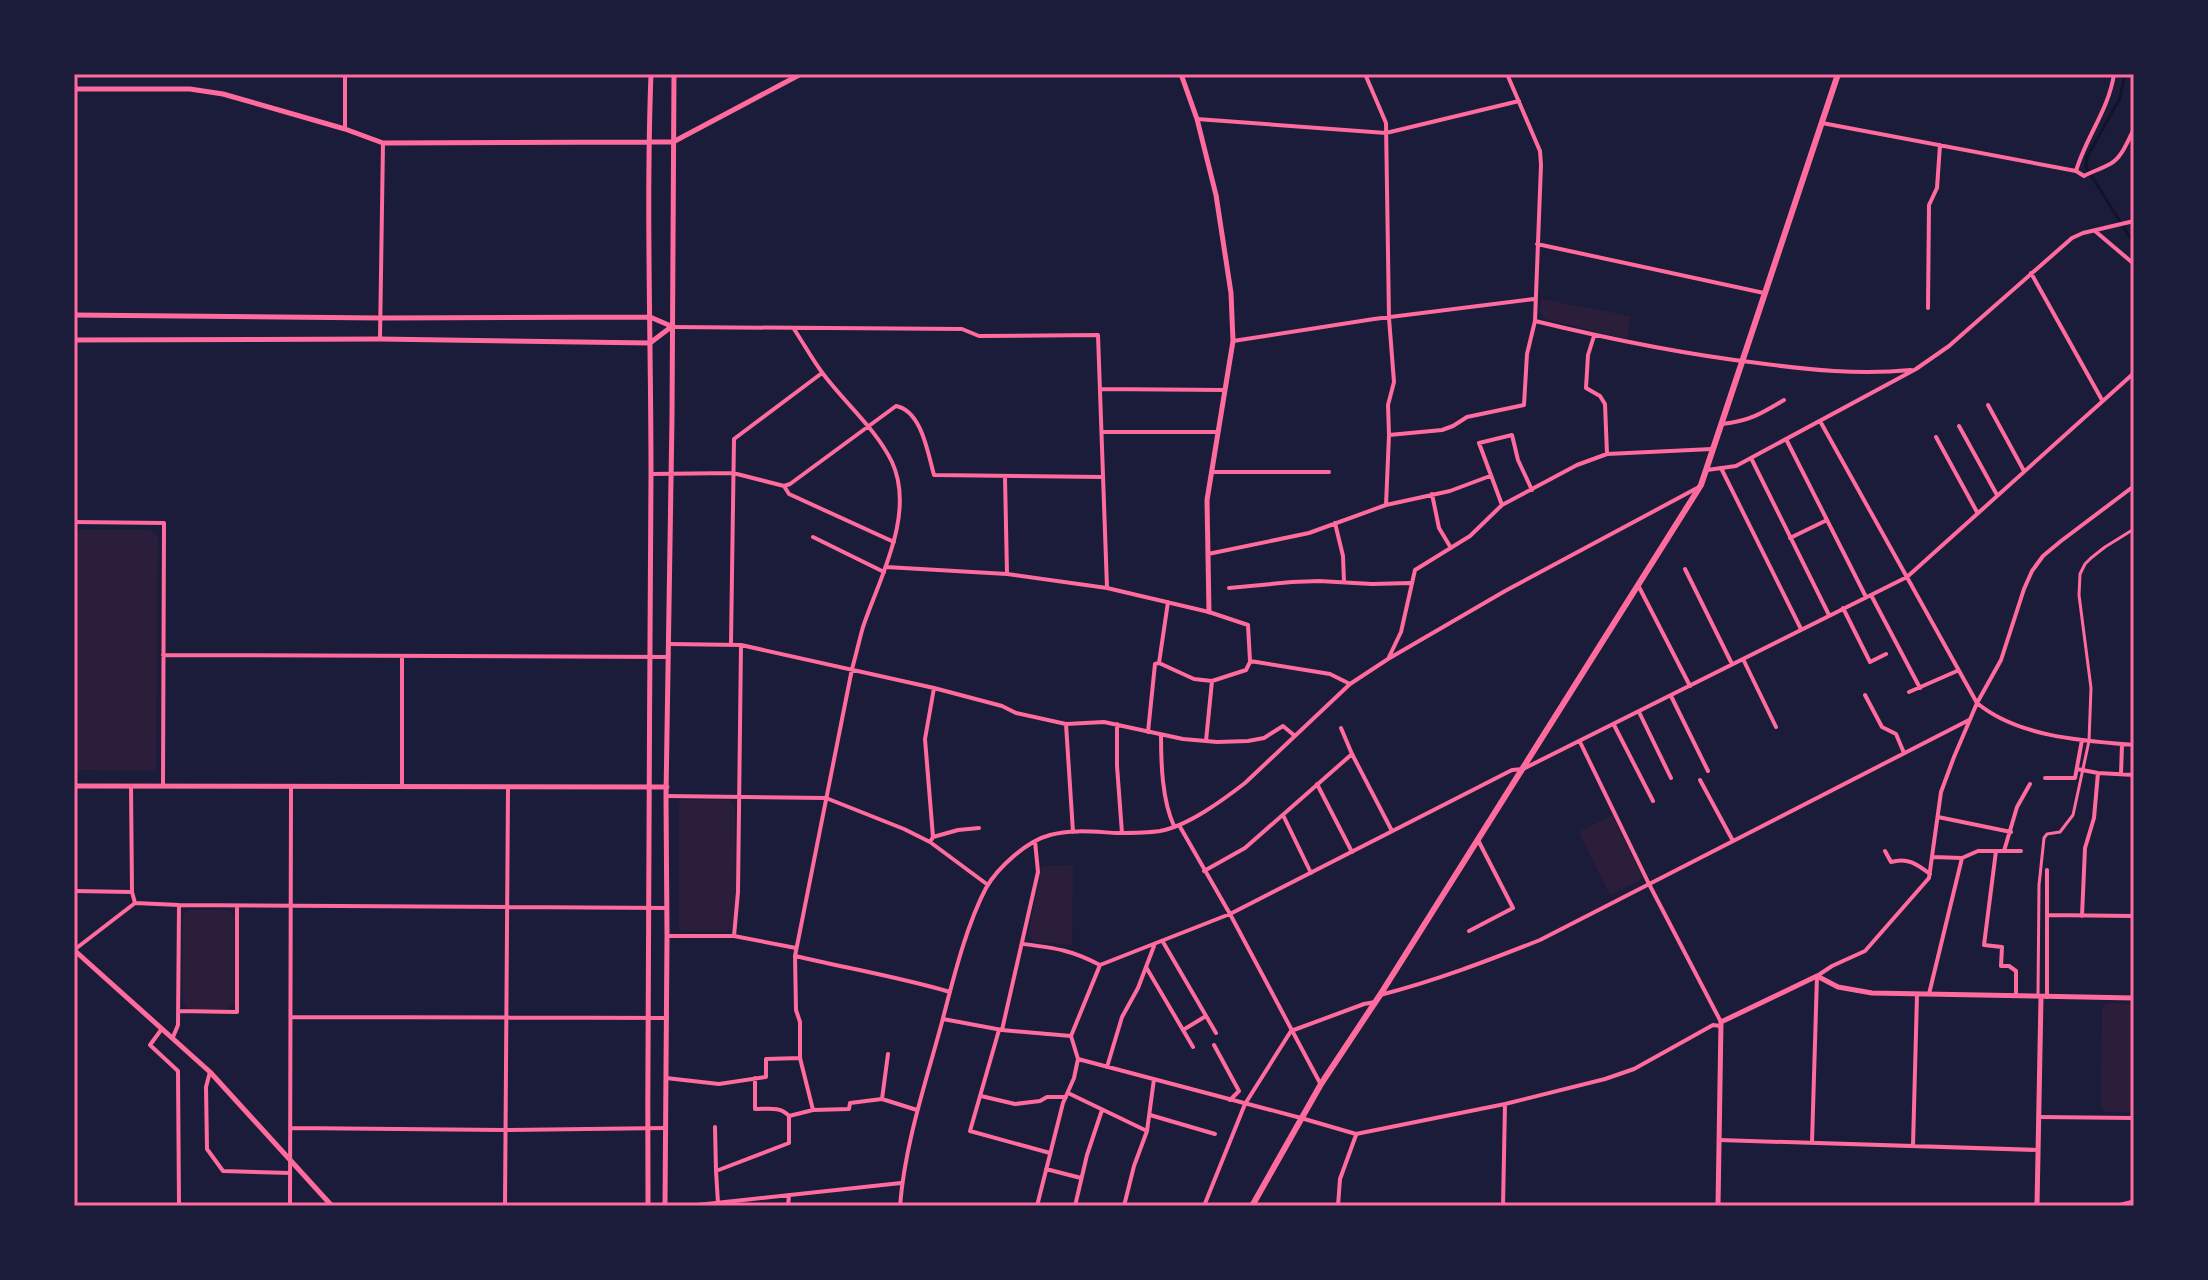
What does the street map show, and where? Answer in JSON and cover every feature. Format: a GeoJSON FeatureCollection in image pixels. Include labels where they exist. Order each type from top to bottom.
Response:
{"type":"FeatureCollection","features":[{"type":"Feature","properties":{"kind":"highway"},"geometry":{"type":"LineString","coordinates":[[2122,1206],[2134,1203]]}},
{"type":"Feature","properties":{"kind":"main road"},"geometry":{"type":"LineString","coordinates":[[1252,1206],[1321,1084],[1701,485],[1838,74]]}},
{"type":"Feature","properties":{"kind":"street"},"geometry":{"type":"LineString","coordinates":[[345,74],[345,129]]}},
{"type":"Feature","properties":{"kind":"street"},"geometry":{"type":"LineString","coordinates":[[648,1206],[651,74]]}},
{"type":"Feature","properties":{"kind":"street"},"geometry":{"type":"LineString","coordinates":[[665,1206],[674,74]]}},
{"type":"Feature","properties":{"kind":"street"},"geometry":{"type":"LineString","coordinates":[[74,89],[190,89],[223,94],[383,143],[673,142],[801,74]]}},
{"type":"Feature","properties":{"kind":"street"},"geometry":{"type":"LineString","coordinates":[[1181,74],[1197,119],[1216,195],[1231,293],[1233,341],[1207,500],[1209,612]]}},
{"type":"Feature","properties":{"kind":"street"},"geometry":{"type":"LineString","coordinates":[[1365,74],[1386,123],[1389,318],[1394,382],[1388,405],[1386,505]]}},
{"type":"Feature","properties":{"kind":"street"},"geometry":{"type":"LineString","coordinates":[[1389,435],[1442,430],[1467,417],[1524,405],[1527,354],[1535,321],[1541,165],[1540,151],[1507,74]]}},
{"type":"Feature","properties":{"kind":"street"},"geometry":{"type":"LineString","coordinates":[[2076,171],[2082,150],[2112,90],[2114,74]]}},
{"type":"Feature","properties":{"kind":"street"},"geometry":{"type":"LineString","coordinates":[[1197,119],[1386,133],[1519,101]]}},
{"type":"Feature","properties":{"kind":"street"},"geometry":{"type":"LineString","coordinates":[[1822,123],[2076,171],[2084,176],[2098,167],[2112,164],[2134,129]]}},
{"type":"Feature","properties":{"kind":"street"},"geometry":{"type":"LineString","coordinates":[[380,339],[383,143]]}},
{"type":"Feature","properties":{"kind":"street"},"geometry":{"type":"LineString","coordinates":[[1928,308],[1929,205],[1937,188],[1940,145]]}},
{"type":"Feature","properties":{"kind":"street"},"geometry":{"type":"LineString","coordinates":[[1707,470],[1736,466],[1913,370],[1949,346],[2072,238],[2134,221]]}},
{"type":"Feature","properties":{"kind":"street"},"geometry":{"type":"LineString","coordinates":[[2095,231],[2134,264]]}},
{"type":"Feature","properties":{"kind":"street"},"geometry":{"type":"LineString","coordinates":[[1537,244],[1764,293]]}},
{"type":"Feature","properties":{"kind":"street"},"geometry":{"type":"LineString","coordinates":[[2031,273],[2102,401]]}},
{"type":"Feature","properties":{"kind":"street"},"geometry":{"type":"LineString","coordinates":[[1233,341],[1534,299]]}},
{"type":"Feature","properties":{"kind":"street"},"geometry":{"type":"LineString","coordinates":[[74,315],[650,317],[672,327],[962,329],[979,336],[1098,335],[1107,588]]}},
{"type":"Feature","properties":{"kind":"street"},"geometry":{"type":"LineString","coordinates":[[1535,321],[1686,354],[1844,372],[1913,370]]}},
{"type":"Feature","properties":{"kind":"street"},"geometry":{"type":"LineString","coordinates":[[74,340],[380,339],[650,343],[672,327]]}},
{"type":"Feature","properties":{"kind":"street"},"geometry":{"type":"LineString","coordinates":[[794,329],[822,373],[869,428],[892,463],[898,484],[894,542],[863,628],[852,669],[796,948],[800,1058],[813,1110]]}},
{"type":"Feature","properties":{"kind":"street"},"geometry":{"type":"LineString","coordinates":[[1594,336],[1588,355],[1586,388],[1600,396],[1605,404],[1607,454]]}},
{"type":"Feature","properties":{"kind":"street"},"geometry":{"type":"LineString","coordinates":[[731,644],[734,439],[822,373]]}},
{"type":"Feature","properties":{"kind":"street"},"geometry":{"type":"LineString","coordinates":[[1037,1206],[1078,1059],[1071,1036],[1100,965],[1230,914],[1512,770],[1523,769],[1580,742],[1907,577],[2134,373]]}},
{"type":"Feature","properties":{"kind":"street"},"geometry":{"type":"LineString","coordinates":[[1100,389],[1225,390]]}},
{"type":"Feature","properties":{"kind":"street"},"geometry":{"type":"LineString","coordinates":[[1722,424],[1743,422],[1784,400]]}},
{"type":"Feature","properties":{"kind":"street"},"geometry":{"type":"LineString","coordinates":[[1988,405],[2024,471]]}},
{"type":"Feature","properties":{"kind":"street"},"geometry":{"type":"LineString","coordinates":[[651,474],[733,473],[784,486],[896,406],[904,408],[920,428],[934,475],[1102,477]]}},
{"type":"Feature","properties":{"kind":"street"},"geometry":{"type":"LineString","coordinates":[[1820,421],[1977,703],[1992,715],[2050,735],[2134,745]]}},
{"type":"Feature","properties":{"kind":"street"},"geometry":{"type":"LineString","coordinates":[[1959,426],[1997,495]]}},
{"type":"Feature","properties":{"kind":"street"},"geometry":{"type":"LineString","coordinates":[[1102,432],[1218,432]]}},
{"type":"Feature","properties":{"kind":"street"},"geometry":{"type":"LineString","coordinates":[[1502,505],[1479,443],[1512,435],[1518,460],[1532,490]]}},
{"type":"Feature","properties":{"kind":"street"},"geometry":{"type":"LineString","coordinates":[[1936,437],[1978,513]]}},
{"type":"Feature","properties":{"kind":"street"},"geometry":{"type":"LineString","coordinates":[[1786,439],[1920,688]]}},
{"type":"Feature","properties":{"kind":"street"},"geometry":{"type":"LineString","coordinates":[[1388,659],[1401,632],[1415,570],[1470,536],[1502,505],[1577,465],[1607,454],[1714,448]]}},
{"type":"Feature","properties":{"kind":"street"},"geometry":{"type":"LineString","coordinates":[[1751,458],[1829,615]]}},
{"type":"Feature","properties":{"kind":"street"},"geometry":{"type":"LineString","coordinates":[[1721,468],[1801,629]]}},
{"type":"Feature","properties":{"kind":"street"},"geometry":{"type":"LineString","coordinates":[[1212,472],[1329,472]]}},
{"type":"Feature","properties":{"kind":"street"},"geometry":{"type":"LineString","coordinates":[[1208,554],[1309,533],[1386,505],[1450,491],[1490,476]]}},
{"type":"Feature","properties":{"kind":"street"},"geometry":{"type":"LineString","coordinates":[[1005,477],[1007,574]]}},
{"type":"Feature","properties":{"kind":"street"},"geometry":{"type":"LineString","coordinates":[[900,1206],[917,1110],[976,909],[988,885],[1016,853],[1050,835],[1160,831],[1176,826],[1245,783],[1350,684],[1388,659],[1505,591],[1701,485]]}},
{"type":"Feature","properties":{"kind":"street"},"geometry":{"type":"LineString","coordinates":[[784,486],[789,494],[894,542]]}},
{"type":"Feature","properties":{"kind":"street"},"geometry":{"type":"LineString","coordinates":[[1078,1059],[1356,1134],[1505,1104],[1634,1069],[1713,1025],[1721,1024],[1865,951],[1929,878],[1941,792],[1977,703],[2001,660],[2032,571],[2043,556],[2134,486]]}},
{"type":"Feature","properties":{"kind":"street"},"geometry":{"type":"LineString","coordinates":[[1432,494],[1439,528],[1451,548]]}},
{"type":"Feature","properties":{"kind":"street"},"geometry":{"type":"LineString","coordinates":[[1790,538],[1827,520]]}},
{"type":"Feature","properties":{"kind":"street"},"geometry":{"type":"LineString","coordinates":[[74,522],[164,523],[163,786]]}},
{"type":"Feature","properties":{"kind":"street"},"geometry":{"type":"LineString","coordinates":[[1335,523],[1343,556],[1344,582]]}},
{"type":"Feature","properties":{"kind":"street"},"geometry":{"type":"LineString","coordinates":[[2045,778],[2075,778],[2089,741],[2091,688],[2079,595],[2080,574],[2091,558],[2134,529]]}},
{"type":"Feature","properties":{"kind":"street"},"geometry":{"type":"LineString","coordinates":[[813,537],[885,570],[1007,574],[1107,588],[1209,612],[1248,625],[1250,661],[1246,670],[1212,681],[1194,679],[1159,663]]}},
{"type":"Feature","properties":{"kind":"street"},"geometry":{"type":"LineString","coordinates":[[1685,569],[1732,664]]}},
{"type":"Feature","properties":{"kind":"street"},"geometry":{"type":"LineString","coordinates":[[1229,588],[1292,582],[1410,583]]}},
{"type":"Feature","properties":{"kind":"street"},"geometry":{"type":"LineString","coordinates":[[1638,585],[1690,686]]}},
{"type":"Feature","properties":{"kind":"street"},"geometry":{"type":"LineString","coordinates":[[1148,732],[1155,664],[1159,663],[1168,602]]}},
{"type":"Feature","properties":{"kind":"street"},"geometry":{"type":"LineString","coordinates":[[1843,608],[1870,662],[1886,654]]}},
{"type":"Feature","properties":{"kind":"street"},"geometry":{"type":"LineString","coordinates":[[669,644],[741,645],[934,688],[1002,706],[1016,713],[1066,724],[1104,722],[1206,741],[1264,738],[1283,726],[1295,736]]}},
{"type":"Feature","properties":{"kind":"street"},"geometry":{"type":"LineString","coordinates":[[734,936],[738,892],[741,645]]}},
{"type":"Feature","properties":{"kind":"street"},"geometry":{"type":"LineString","coordinates":[[163,655],[668,657]]}},
{"type":"Feature","properties":{"kind":"street"},"geometry":{"type":"LineString","coordinates":[[402,657],[402,786]]}},
{"type":"Feature","properties":{"kind":"street"},"geometry":{"type":"LineString","coordinates":[[1743,659],[1776,727]]}},
{"type":"Feature","properties":{"kind":"street"},"geometry":{"type":"LineString","coordinates":[[1250,661],[1330,674],[1350,684]]}},
{"type":"Feature","properties":{"kind":"street"},"geometry":{"type":"LineString","coordinates":[[1909,692],[1957,671]]}},
{"type":"Feature","properties":{"kind":"street"},"geometry":{"type":"LineString","coordinates":[[1206,741],[1212,681]]}},
{"type":"Feature","properties":{"kind":"street"},"geometry":{"type":"LineString","coordinates":[[932,840],[925,739],[934,688]]}},
{"type":"Feature","properties":{"kind":"street"},"geometry":{"type":"LineString","coordinates":[[1865,695],[1882,727],[1896,734],[1904,753]]}},
{"type":"Feature","properties":{"kind":"street"},"geometry":{"type":"LineString","coordinates":[[1671,696],[1708,771]]}},
{"type":"Feature","properties":{"kind":"street"},"geometry":{"type":"LineString","coordinates":[[1639,712],[1671,778]]}},
{"type":"Feature","properties":{"kind":"street"},"geometry":{"type":"LineString","coordinates":[[1380,995],[1473,966],[1540,940],[1971,719]]}},
{"type":"Feature","properties":{"kind":"street"},"geometry":{"type":"LineString","coordinates":[[1066,724],[1073,832]]}},
{"type":"Feature","properties":{"kind":"street"},"geometry":{"type":"LineString","coordinates":[[1117,724],[1122,833]]}},
{"type":"Feature","properties":{"kind":"street"},"geometry":{"type":"LineString","coordinates":[[1614,725],[1653,801]]}},
{"type":"Feature","properties":{"kind":"street"},"geometry":{"type":"LineString","coordinates":[[1341,728],[1392,831]]}},
{"type":"Feature","properties":{"kind":"street"},"geometry":{"type":"LineString","coordinates":[[1161,735],[1161,773],[1168,814],[1230,914],[1321,1084]]}},
{"type":"Feature","properties":{"kind":"street"},"geometry":{"type":"LineString","coordinates":[[2042,997],[2039,885],[2044,838],[2047,834],[2060,832],[2073,815],[2082,740]]}},
{"type":"Feature","properties":{"kind":"street"},"geometry":{"type":"LineString","coordinates":[[1580,742],[1721,1024],[1718,1206]]}},
{"type":"Feature","properties":{"kind":"street"},"geometry":{"type":"LineString","coordinates":[[2121,774],[2122,744]]}},
{"type":"Feature","properties":{"kind":"street"},"geometry":{"type":"LineString","coordinates":[[1204,871],[1245,848],[1352,754]]}},
{"type":"Feature","properties":{"kind":"street"},"geometry":{"type":"LineString","coordinates":[[2080,769],[2134,775]]}},
{"type":"Feature","properties":{"kind":"street"},"geometry":{"type":"LineString","coordinates":[[2082,916],[2085,848],[2094,818],[2098,773]]}},
{"type":"Feature","properties":{"kind":"street"},"geometry":{"type":"LineString","coordinates":[[1700,780],[1733,841]]}},
{"type":"Feature","properties":{"kind":"street"},"geometry":{"type":"LineString","coordinates":[[1317,784],[1352,852]]}},
{"type":"Feature","properties":{"kind":"street"},"geometry":{"type":"LineString","coordinates":[[2004,851],[2017,807],[2030,784]]}},
{"type":"Feature","properties":{"kind":"street"},"geometry":{"type":"LineString","coordinates":[[74,786],[667,787]]}},
{"type":"Feature","properties":{"kind":"street"},"geometry":{"type":"LineString","coordinates":[[131,786],[132,892],[135,903]]}},
{"type":"Feature","properties":{"kind":"street"},"geometry":{"type":"LineString","coordinates":[[290,1206],[291,788]]}},
{"type":"Feature","properties":{"kind":"street"},"geometry":{"type":"LineString","coordinates":[[505,1206],[508,788]]}},
{"type":"Feature","properties":{"kind":"street"},"geometry":{"type":"LineString","coordinates":[[666,796],[826,798],[932,840],[988,885]]}},
{"type":"Feature","properties":{"kind":"street"},"geometry":{"type":"LineString","coordinates":[[1283,815],[1311,873]]}},
{"type":"Feature","properties":{"kind":"street"},"geometry":{"type":"LineString","coordinates":[[1938,817],[2011,832]]}},
{"type":"Feature","properties":{"kind":"street"},"geometry":{"type":"LineString","coordinates":[[932,840],[958,830],[979,828]]}},
{"type":"Feature","properties":{"kind":"street"},"geometry":{"type":"LineString","coordinates":[[1469,931],[1513,908],[1478,840]]}},
{"type":"Feature","properties":{"kind":"street"},"geometry":{"type":"LineString","coordinates":[[1035,841],[1038,872],[1023,944],[970,1131],[1050,1153]]}},
{"type":"Feature","properties":{"kind":"street"},"geometry":{"type":"LineString","coordinates":[[1885,851],[1891,862],[1901,859],[1915,863],[1930,874]]}},
{"type":"Feature","properties":{"kind":"street"},"geometry":{"type":"LineString","coordinates":[[1933,857],[1962,858],[1978,851],[2021,851]]}},
{"type":"Feature","properties":{"kind":"street"},"geometry":{"type":"LineString","coordinates":[[1996,851],[1984,945],[2002,947],[2001,966],[2009,966],[2016,971],[2016,996]]}},
{"type":"Feature","properties":{"kind":"street"},"geometry":{"type":"LineString","coordinates":[[1929,994],[1962,858]]}},
{"type":"Feature","properties":{"kind":"street"},"geometry":{"type":"LineString","coordinates":[[2037,1206],[2047,870]]}},
{"type":"Feature","properties":{"kind":"street"},"geometry":{"type":"LineString","coordinates":[[74,891],[132,892]]}},
{"type":"Feature","properties":{"kind":"street"},"geometry":{"type":"LineString","coordinates":[[332,1206],[210,1072],[74,950],[135,903],[667,908]]}},
{"type":"Feature","properties":{"kind":"street"},"geometry":{"type":"LineString","coordinates":[[173,1037],[179,1011],[179,905]]}},
{"type":"Feature","properties":{"kind":"street"},"geometry":{"type":"LineString","coordinates":[[179,1011],[237,1012],[237,906]]}},
{"type":"Feature","properties":{"kind":"street"},"geometry":{"type":"LineString","coordinates":[[2047,915],[2134,916]]}},
{"type":"Feature","properties":{"kind":"street"},"geometry":{"type":"LineString","coordinates":[[667,936],[734,936],[796,948]]}},
{"type":"Feature","properties":{"kind":"street"},"geometry":{"type":"LineString","coordinates":[[1163,942],[1216,1033]]}},
{"type":"Feature","properties":{"kind":"street"},"geometry":{"type":"LineString","coordinates":[[1023,944],[1078,953],[1100,965]]}},
{"type":"Feature","properties":{"kind":"street"},"geometry":{"type":"LineString","coordinates":[[1107,1067],[1122,1017],[1155,945]]}},
{"type":"Feature","properties":{"kind":"street"},"geometry":{"type":"LineString","coordinates":[[795,956],[950,992]]}},
{"type":"Feature","properties":{"kind":"street"},"geometry":{"type":"LineString","coordinates":[[1146,967],[1193,1047]]}},
{"type":"Feature","properties":{"kind":"street"},"geometry":{"type":"LineString","coordinates":[[1817,976],[1838,987],[1857,991],[1917,995],[2134,998]]}},
{"type":"Feature","properties":{"kind":"street"},"geometry":{"type":"LineString","coordinates":[[1812,1143],[1817,976]]}},
{"type":"Feature","properties":{"kind":"street"},"geometry":{"type":"LineString","coordinates":[[1913,1146],[1917,995]]}},
{"type":"Feature","properties":{"kind":"street"},"geometry":{"type":"LineString","coordinates":[[1204,1206],[1245,1104],[1291,1031],[1375,1002]]}},
{"type":"Feature","properties":{"kind":"street"},"geometry":{"type":"LineString","coordinates":[[1183,1030],[1206,1016]]}},
{"type":"Feature","properties":{"kind":"street"},"geometry":{"type":"LineString","coordinates":[[291,1017],[667,1018]]}},
{"type":"Feature","properties":{"kind":"street"},"geometry":{"type":"LineString","coordinates":[[943,1019],[1001,1030],[1071,1036]]}},
{"type":"Feature","properties":{"kind":"street"},"geometry":{"type":"LineString","coordinates":[[161,1030],[150,1045],[178,1071],[179,1206]]}},
{"type":"Feature","properties":{"kind":"street"},"geometry":{"type":"LineString","coordinates":[[1214,1045],[1239,1091],[1229,1100]]}},
{"type":"Feature","properties":{"kind":"street"},"geometry":{"type":"LineString","coordinates":[[882,1099],[888,1054]]}},
{"type":"Feature","properties":{"kind":"street"},"geometry":{"type":"LineString","coordinates":[[666,1078],[719,1084],[766,1077],[766,1059],[800,1058]]}},
{"type":"Feature","properties":{"kind":"street"},"geometry":{"type":"LineString","coordinates":[[210,1072],[206,1087],[207,1149],[223,1171],[290,1173]]}},
{"type":"Feature","properties":{"kind":"street"},"geometry":{"type":"LineString","coordinates":[[716,1171],[789,1143],[787,1113],[776,1109],[755,1109],[755,1078]]}},
{"type":"Feature","properties":{"kind":"street"},"geometry":{"type":"LineString","coordinates":[[1124,1206],[1147,1131],[1154,1079]]}},
{"type":"Feature","properties":{"kind":"street"},"geometry":{"type":"LineString","coordinates":[[981,1096],[1015,1104],[1067,1095],[1147,1131]]}},
{"type":"Feature","properties":{"kind":"street"},"geometry":{"type":"LineString","coordinates":[[789,1116],[813,1110],[849,1109],[850,1103],[882,1099],[917,1110]]}},
{"type":"Feature","properties":{"kind":"street"},"geometry":{"type":"LineString","coordinates":[[1503,1206],[1505,1104]]}},
{"type":"Feature","properties":{"kind":"street"},"geometry":{"type":"LineString","coordinates":[[1075,1206],[1102,1110]]}},
{"type":"Feature","properties":{"kind":"street"},"geometry":{"type":"LineString","coordinates":[[1150,1115],[1215,1134]]}},
{"type":"Feature","properties":{"kind":"street"},"geometry":{"type":"LineString","coordinates":[[2039,1117],[2134,1118]]}},
{"type":"Feature","properties":{"kind":"street"},"geometry":{"type":"LineString","coordinates":[[715,1127],[718,1203]]}},
{"type":"Feature","properties":{"kind":"street"},"geometry":{"type":"LineString","coordinates":[[290,1128],[666,1128]]}},
{"type":"Feature","properties":{"kind":"street"},"geometry":{"type":"LineString","coordinates":[[1338,1206],[1340,1179],[1356,1134]]}},
{"type":"Feature","properties":{"kind":"street"},"geometry":{"type":"LineString","coordinates":[[1719,1140],[2038,1150]]}},
{"type":"Feature","properties":{"kind":"street"},"geometry":{"type":"LineString","coordinates":[[1046,1169],[1081,1178]]}},
{"type":"Feature","properties":{"kind":"street"},"geometry":{"type":"LineString","coordinates":[[688,1206],[902,1183]]}},
{"type":"Feature","properties":{"kind":"street"},"geometry":{"type":"LineString","coordinates":[[788,1206],[789,1195]]}},
{"type":"Feature","properties":{"kind":"shaded area"},"geometry":{"type":"Polygon","coordinates":[[[1541,299],[1631,316],[1627,339],[1545,319],[1539,310],[1541,299]]]}},
{"type":"Feature","properties":{"kind":"shaded area"},"geometry":{"type":"Polygon","coordinates":[[[74,530],[151,530],[158,536],[156,768],[153,771],[74,770],[74,530]]]}},
{"type":"Feature","properties":{"kind":"shaded area"},"geometry":{"type":"Polygon","coordinates":[[[681,800],[729,800],[735,805],[736,890],[732,928],[727,932],[682,931],[679,928],[681,800]]]}},
{"type":"Feature","properties":{"kind":"shaded area"},"geometry":{"type":"Polygon","coordinates":[[[1612,815],[1642,876],[1641,880],[1610,895],[1579,832],[1612,815]]]}},
{"type":"Feature","properties":{"kind":"shaded area"},"geometry":{"type":"Polygon","coordinates":[[[1073,865],[1072,945],[1035,942],[1028,935],[1042,866],[1073,865]]]}},
{"type":"Feature","properties":{"kind":"shaded area"},"geometry":{"type":"Polygon","coordinates":[[[188,910],[229,910],[234,916],[234,1003],[227,1009],[189,1009],[183,1002],[183,915],[188,910]]]}},
{"type":"Feature","properties":{"kind":"shaded area"},"geometry":{"type":"Polygon","coordinates":[[[2107,1003],[2134,1004],[2134,1112],[2105,1112],[2101,1107],[2102,1007],[2107,1003]]]}},
{"type":"Feature","properties":{"kind":"waterway"},"geometry":{"type":"LineString","coordinates":[[2125,74],[2120,98],[2087,157],[2086,167],[2134,244]]}}]}
